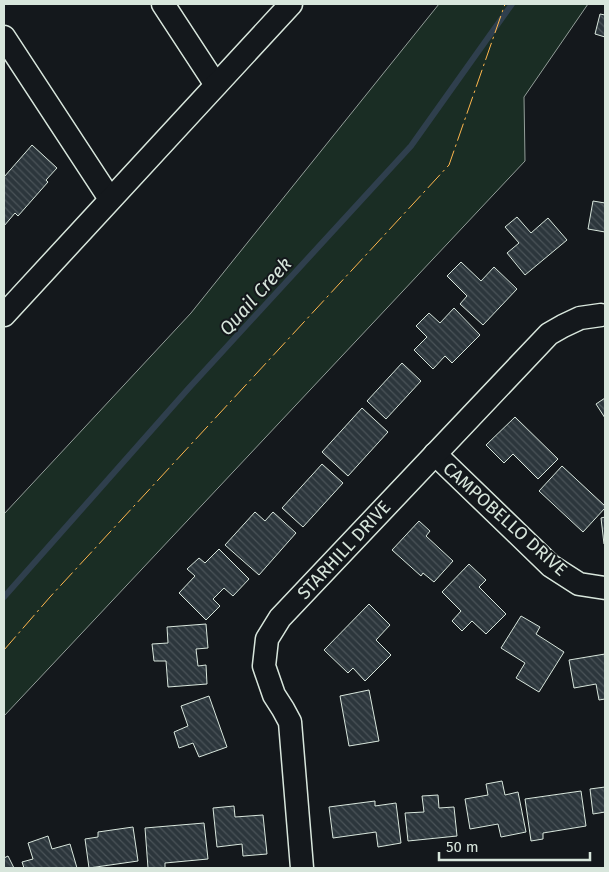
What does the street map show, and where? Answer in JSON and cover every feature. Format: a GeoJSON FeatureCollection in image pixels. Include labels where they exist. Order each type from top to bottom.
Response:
{"type":"FeatureCollection","features":[{"type":"Feature","properties":{"kind":"street"},"geometry":{"type":"LineString","coordinates":[[163,4],[216,85]]}},
{"type":"Feature","properties":{"kind":"street"},"geometry":{"type":"LineString","coordinates":[[4,315],[291,4]]}},
{"type":"Feature","properties":{"kind":"street"},"geometry":{"type":"LineString","coordinates":[[4,37],[110,199]]}},
{"type":"Feature","properties":{"kind":"street","name":"STARHILL DRIVE"},"geometry":{"type":"LineString","coordinates":[[302,868],[290,722],[274,695],[264,666],[267,639],[280,618],[549,334],[580,318],[601,315]]}},
{"type":"Feature","properties":{"kind":"street","name":"CAMPOBELLO DRIVE"},"geometry":{"type":"LineString","coordinates":[[435,454],[551,566],[579,584],[605,588]]}},
{"type":"Feature","properties":{"kind":"green space"},"geometry":{"type":"Polygon","coordinates":[[[439,4],[588,4],[524,97],[525,161],[4,716],[4,514],[191,313],[439,4]]]}},
{"type":"Feature","properties":{"kind":"building"},"geometry":{"type":"Polygon","coordinates":[[[600,14],[605,15],[605,37],[595,34],[600,14]]]}},
{"type":"Feature","properties":{"kind":"building"},"geometry":{"type":"Polygon","coordinates":[[[32,145],[57,168],[46,180],[48,182],[18,216],[15,213],[4,226],[4,177],[32,145]]]}},
{"type":"Feature","properties":{"kind":"building"},"geometry":{"type":"Polygon","coordinates":[[[593,201],[605,203],[605,232],[588,229],[593,201]]]}},
{"type":"Feature","properties":{"kind":"building"},"geometry":{"type":"Polygon","coordinates":[[[517,217],[531,233],[548,218],[567,240],[525,275],[507,253],[519,243],[505,227],[517,217]]]}},
{"type":"Feature","properties":{"kind":"building"},"geometry":{"type":"Polygon","coordinates":[[[461,262],[481,281],[494,267],[517,289],[483,325],[460,304],[467,296],[447,276],[461,262]]]}},
{"type":"Feature","properties":{"kind":"building"},"geometry":{"type":"Polygon","coordinates":[[[454,308],[480,335],[452,363],[445,356],[433,369],[414,350],[427,337],[416,326],[429,313],[440,323],[454,308]]]}},
{"type":"Feature","properties":{"kind":"building"},"geometry":{"type":"Polygon","coordinates":[[[402,363],[421,381],[386,419],[367,401],[402,363]]]}},
{"type":"Feature","properties":{"kind":"building"},"geometry":{"type":"Polygon","coordinates":[[[605,398],[605,418],[596,404],[605,398]]]}},
{"type":"Feature","properties":{"kind":"building"},"geometry":{"type":"Polygon","coordinates":[[[362,408],[388,432],[348,476],[322,452],[362,408]]]}},
{"type":"Feature","properties":{"kind":"building"},"geometry":{"type":"Polygon","coordinates":[[[515,417],[558,459],[538,479],[513,454],[504,463],[486,445],[515,417]]]}},
{"type":"Feature","properties":{"kind":"building"},"geometry":{"type":"Polygon","coordinates":[[[322,464],[343,483],[303,527],[282,508],[322,464]]]}},
{"type":"Feature","properties":{"kind":"building"},"geometry":{"type":"Polygon","coordinates":[[[562,466],[605,506],[583,532],[539,491],[562,466]]]}},
{"type":"Feature","properties":{"kind":"building"},"geometry":{"type":"Polygon","coordinates":[[[255,512],[265,521],[273,512],[296,533],[259,575],[225,545],[255,512]]]}},
{"type":"Feature","properties":{"kind":"building"},"geometry":{"type":"Polygon","coordinates":[[[605,517],[605,544],[604,544],[601,518],[605,517]]]}},
{"type":"Feature","properties":{"kind":"building"},"geometry":{"type":"Polygon","coordinates":[[[419,521],[430,531],[426,536],[453,561],[434,582],[423,573],[421,576],[392,550],[419,521]]]}},
{"type":"Feature","properties":{"kind":"building"},"geometry":{"type":"Polygon","coordinates":[[[219,549],[249,579],[233,596],[224,588],[213,599],[220,606],[206,620],[179,593],[195,576],[187,569],[199,558],[205,563],[219,549]]]}},
{"type":"Feature","properties":{"kind":"building"},"geometry":{"type":"Polygon","coordinates":[[[469,564],[486,580],[479,587],[506,614],[486,634],[472,621],[462,631],[452,621],[461,611],[442,592],[469,564]]]}},
{"type":"Feature","properties":{"kind":"building"},"geometry":{"type":"Polygon","coordinates":[[[369,604],[390,625],[376,640],[391,655],[365,681],[353,668],[348,673],[324,650],[369,604]]]}},
{"type":"Feature","properties":{"kind":"building"},"geometry":{"type":"Polygon","coordinates":[[[521,616],[540,627],[536,634],[564,652],[539,692],[516,678],[525,663],[501,648],[521,616]]]}},
{"type":"Feature","properties":{"kind":"building"},"geometry":{"type":"Polygon","coordinates":[[[206,624],[208,648],[196,649],[198,666],[206,665],[207,684],[168,687],[166,661],[154,661],[152,644],[168,643],[167,627],[206,624]]]}},
{"type":"Feature","properties":{"kind":"building"},"geometry":{"type":"Polygon","coordinates":[[[605,654],[605,699],[599,700],[596,684],[574,688],[569,660],[605,654]]]}},
{"type":"Feature","properties":{"kind":"building"},"geometry":{"type":"Polygon","coordinates":[[[369,690],[379,741],[349,746],[340,696],[369,690]]]}},
{"type":"Feature","properties":{"kind":"building"},"geometry":{"type":"Polygon","coordinates":[[[209,696],[227,747],[199,757],[193,743],[179,748],[174,732],[188,726],[181,706],[209,696]]]}},
{"type":"Feature","properties":{"kind":"building"},"geometry":{"type":"Polygon","coordinates":[[[502,781],[505,795],[518,792],[526,832],[501,837],[498,824],[470,829],[465,799],[488,795],[486,784],[502,781]]]}},
{"type":"Feature","properties":{"kind":"building"},"geometry":{"type":"Polygon","coordinates":[[[605,787],[605,812],[593,814],[590,789],[605,787]]]}},
{"type":"Feature","properties":{"kind":"building"},"geometry":{"type":"Polygon","coordinates":[[[581,791],[586,826],[543,833],[543,839],[531,841],[525,799],[581,791]]]}},
{"type":"Feature","properties":{"kind":"building"},"geometry":{"type":"Polygon","coordinates":[[[438,795],[439,808],[454,807],[457,836],[408,841],[405,813],[424,812],[422,796],[438,795]]]}},
{"type":"Feature","properties":{"kind":"building"},"geometry":{"type":"Polygon","coordinates":[[[375,801],[375,806],[396,803],[401,843],[378,847],[376,832],[333,838],[329,807],[375,801]]]}},
{"type":"Feature","properties":{"kind":"building"},"geometry":{"type":"Polygon","coordinates":[[[234,806],[235,817],[263,815],[267,854],[243,856],[242,844],[217,847],[213,808],[234,806]]]}},
{"type":"Feature","properties":{"kind":"building"},"geometry":{"type":"Polygon","coordinates":[[[204,823],[208,859],[165,863],[165,868],[148,868],[145,828],[204,823]]]}},
{"type":"Feature","properties":{"kind":"building"},"geometry":{"type":"Polygon","coordinates":[[[133,827],[138,861],[89,868],[85,839],[98,837],[98,832],[133,827]]]}},
{"type":"Feature","properties":{"kind":"building"},"geometry":{"type":"Polygon","coordinates":[[[48,836],[52,849],[70,844],[77,868],[24,868],[22,862],[33,859],[28,843],[48,836]]]}},
{"type":"Feature","properties":{"kind":"building"},"geometry":{"type":"Polygon","coordinates":[[[8,856],[14,868],[4,868],[4,858],[8,856]]]}},
{"type":"Feature","properties":{"kind":"waterway","name":"Quail Creek"},"geometry":{"type":"LineString","coordinates":[[4,597],[188,389],[411,146],[512,4]]}},
{"type":"Feature","properties":{"kind":"power"},"geometry":{"type":"LineString","coordinates":[[4,650],[50,597],[449,165],[505,4]]}}]}
